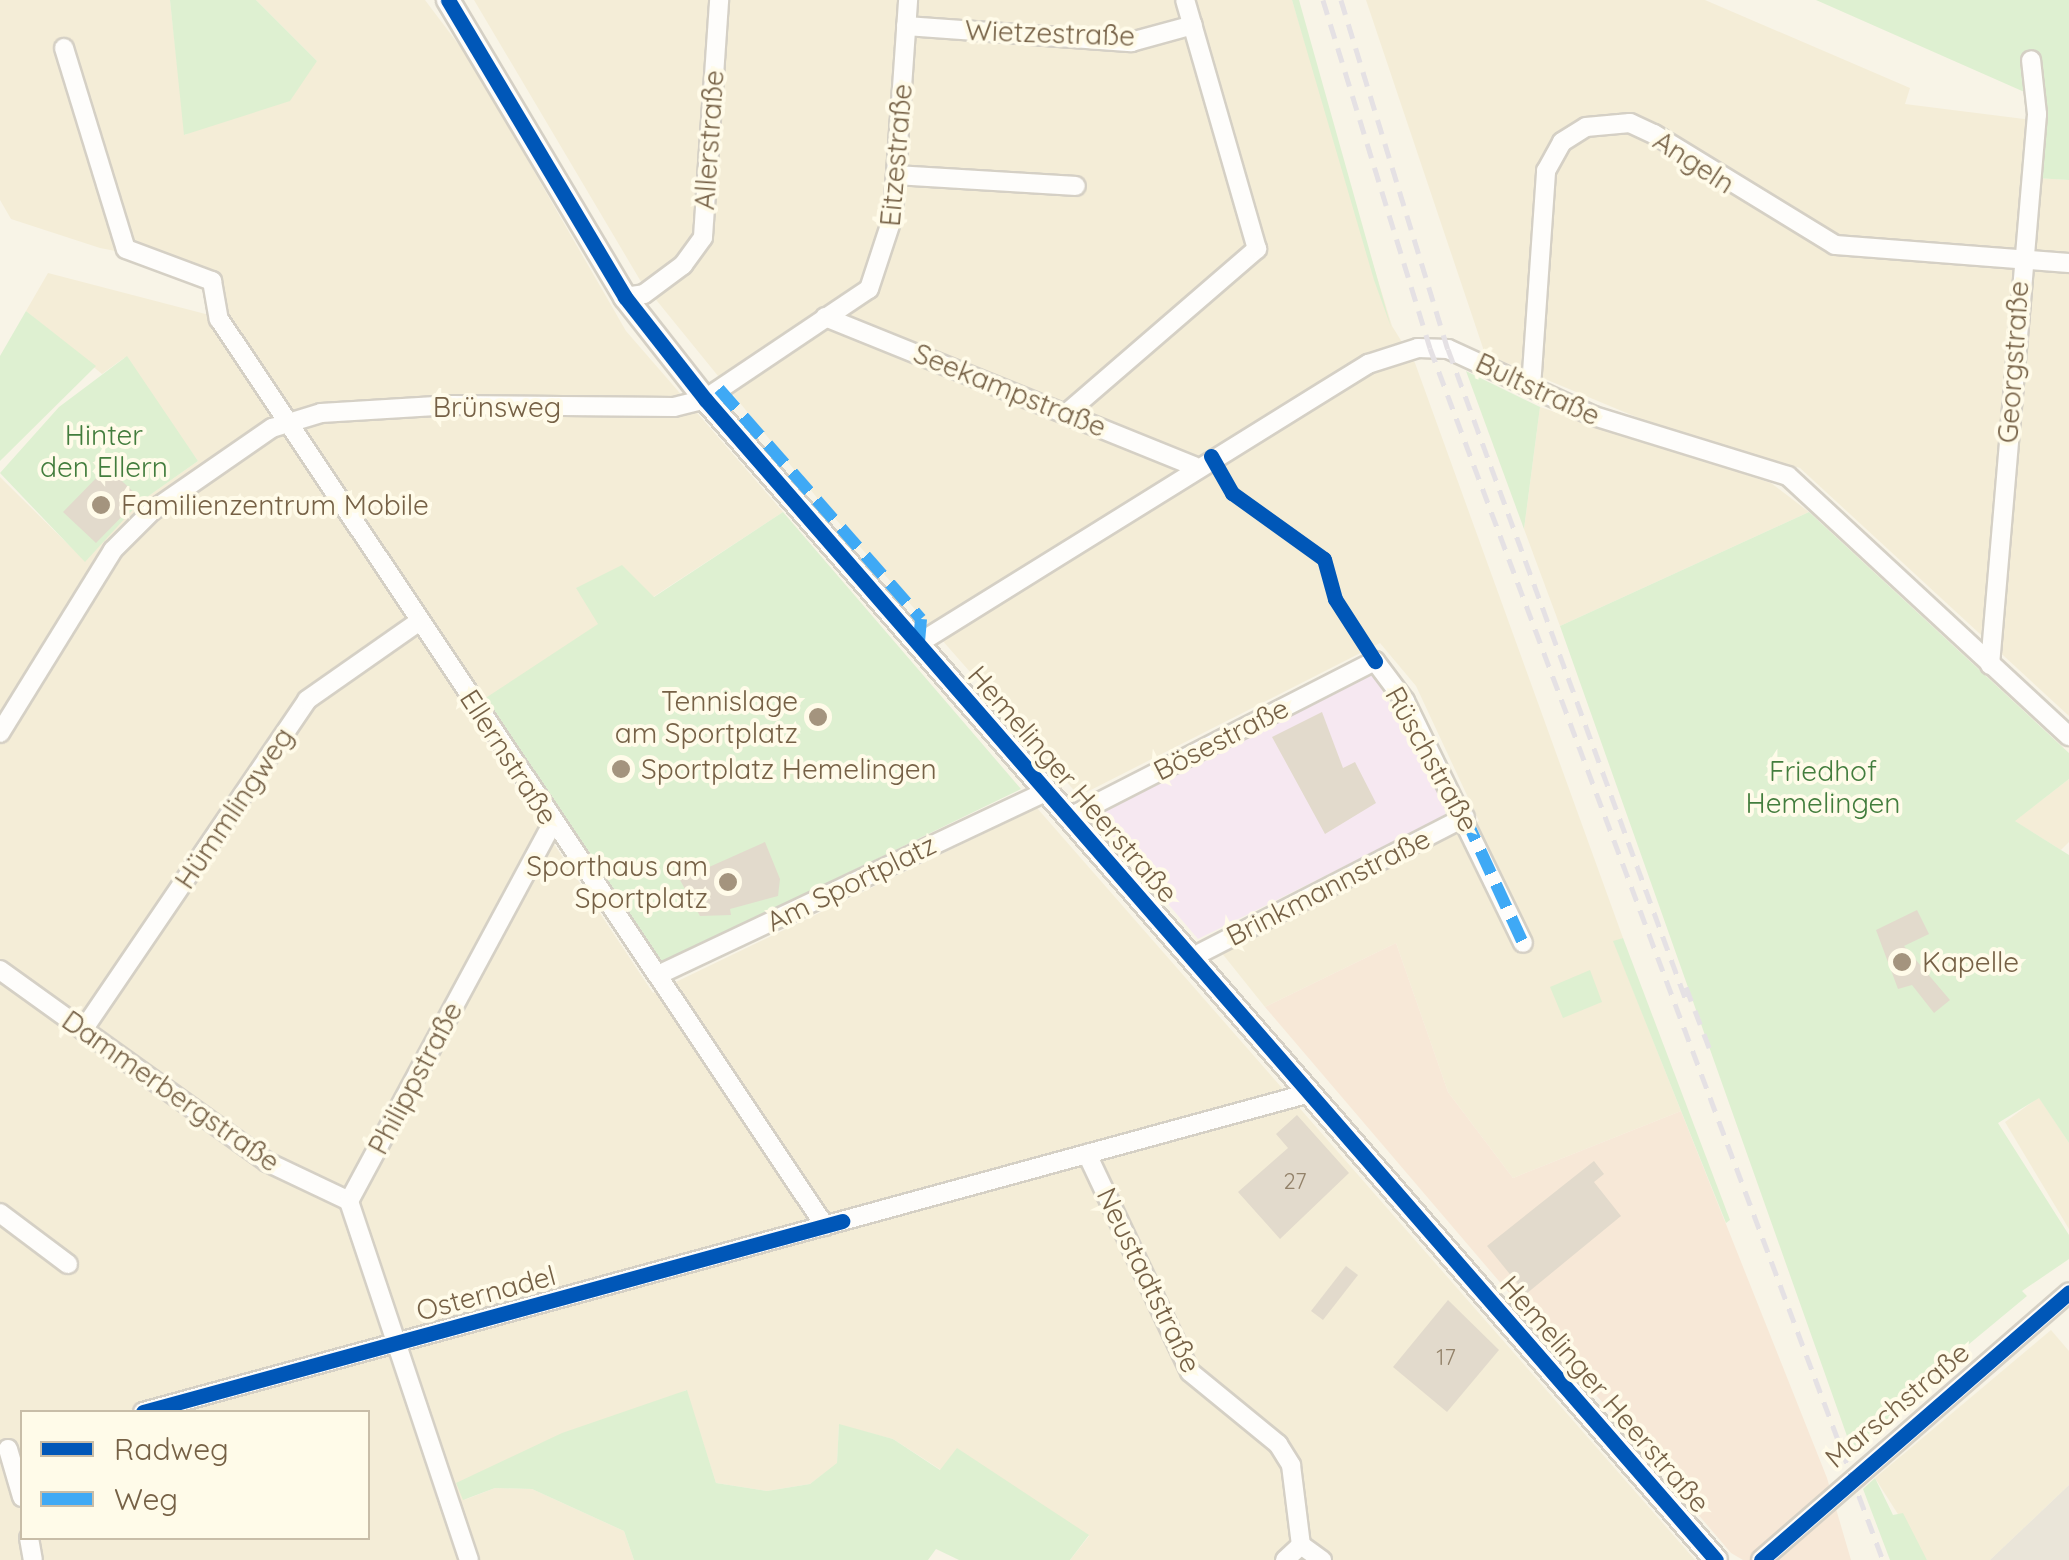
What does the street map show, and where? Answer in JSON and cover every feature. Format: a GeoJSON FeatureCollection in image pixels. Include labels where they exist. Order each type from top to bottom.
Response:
{"type":"FeatureCollection","features":[{"type":"Feature","properties":{"kind":"main road","name":"Hemelinger Heerstraße"},"geometry":{"type":"LineString","coordinates":[[448,0],[624,297],[705,398],[1306,1094],[1716,1560]]}},
{"type":"Feature","properties":{"kind":"street","name":"Allerstraße"},"geometry":{"type":"LineString","coordinates":[[624,297],[644,294],[683,265],[703,237],[718,0]]}},
{"type":"Feature","properties":{"kind":"street","name":"Eitzestraße"},"geometry":{"type":"LineString","coordinates":[[705,398],[869,289],[885,257],[896,174],[908,0]]}},
{"type":"Feature","properties":{"kind":"street"},"geometry":{"type":"LineString","coordinates":[[1068,412],[1258,250],[1185,0]]}},
{"type":"Feature","properties":{"kind":"street","name":"Wietzestraße"},"geometry":{"type":"LineString","coordinates":[[906,26],[1131,42],[1194,25]]}},
{"type":"Feature","properties":{"kind":"street","name":"Ellernstraße"},"geometry":{"type":"LineString","coordinates":[[64,48],[126,248],[219,274],[219,319],[824,1226]]}},
{"type":"Feature","properties":{"kind":"street","name":"Georgstraße"},"geometry":{"type":"LineString","coordinates":[[1990,665],[2036,114],[2031,60]]}},
{"type":"Feature","properties":{"kind":"street","name":"Angeln"},"geometry":{"type":"LineString","coordinates":[[1531,387],[1546,171],[1562,142],[1586,127],[1630,123],[1654,134],[1811,238],[2069,264]]}},
{"type":"Feature","properties":{"kind":"street"},"geometry":{"type":"LineString","coordinates":[[896,174],[1076,186]]}},
{"type":"Feature","properties":{"kind":"street","name":"Seekampstraße"},"geometry":{"type":"LineString","coordinates":[[824,317],[1068,412],[1194,466]]}},
{"type":"Feature","properties":{"kind":"street","name":"Bultstraße"},"geometry":{"type":"LineString","coordinates":[[919,643],[1194,466],[1368,364],[1418,348],[1472,357],[1531,387],[1658,439],[1788,476],[2069,736]]}},
{"type":"Feature","properties":{"kind":"street","name":"Brünsweg"},"geometry":{"type":"LineString","coordinates":[[289,422],[433,406],[674,406],[705,398]]}},
{"type":"Feature","properties":{"kind":"street"},"geometry":{"type":"LineString","coordinates":[[0,733],[113,550],[206,470],[289,422]]}},
{"type":"Feature","properties":{"kind":"street","name":"Hümmlingweg"},"geometry":{"type":"LineString","coordinates":[[83,1030],[308,700],[420,621]]}},
{"type":"Feature","properties":{"kind":"street","name":"Rüschstraße"},"geometry":{"type":"LineString","coordinates":[[1375,661],[1405,700],[1523,943]]}},
{"type":"Feature","properties":{"kind":"street","name":"Bösestraße"},"geometry":{"type":"LineString","coordinates":[[1068,818],[1375,661]]}},
{"type":"Feature","properties":{"kind":"street","name":"Am Sportplatz"},"geometry":{"type":"LineString","coordinates":[[658,975],[1045,792]]}},
{"type":"Feature","properties":{"kind":"street","name":"Brinkmannstraße"},"geometry":{"type":"LineString","coordinates":[[1191,958],[1465,817]]}},
{"type":"Feature","properties":{"kind":"street","name":"Philippstraße"},"geometry":{"type":"LineString","coordinates":[[349,1201],[552,822]]}},
{"type":"Feature","properties":{"kind":"street","name":"Dammerbergstraße"},"geometry":{"type":"LineString","coordinates":[[0,970],[267,1162],[349,1201]]}},
{"type":"Feature","properties":{"kind":"street","name":"Osternadel"},"geometry":{"type":"LineString","coordinates":[[149,1410],[1306,1094]]}},
{"type":"Feature","properties":{"kind":"street","name":"Neustadtstraße"},"geometry":{"type":"LineString","coordinates":[[1088,1154],[1190,1372],[1278,1444],[1291,1465],[1301,1545]]}},
{"type":"Feature","properties":{"kind":"street"},"geometry":{"type":"LineString","coordinates":[[349,1201],[469,1560]]}},
{"type":"Feature","properties":{"kind":"street"},"geometry":{"type":"LineString","coordinates":[[0,1212],[68,1264]]}},
{"type":"Feature","properties":{"kind":"street","name":"Marschstraße"},"geometry":{"type":"LineString","coordinates":[[1761,1560],[2069,1292]]}},
{"type":"Feature","properties":{"kind":"street"},"geometry":{"type":"LineString","coordinates":[[10,1449],[20,1490]]}},
{"type":"Feature","properties":{"kind":"street"},"geometry":{"type":"LineString","coordinates":[[1285,1560],[1301,1545],[1322,1560]]}},
{"type":"Feature","properties":{"kind":"shaded area"},"geometry":{"type":"Polygon","coordinates":[[[0,0],[170,0],[185,135],[317,61],[256,0],[425,0],[468,57],[626,331],[783,512],[653,597],[577,588],[599,624],[466,712],[653,993],[1037,808],[1695,1560],[1070,1560],[1089,1536],[941,1470],[893,1439],[839,1425],[837,1464],[810,1484],[767,1491],[716,1483],[686,1390],[464,1500],[495,1488],[532,1489],[624,1531],[634,1560],[0,1560],[0,477],[85,561],[140,502],[198,461],[124,358],[102,374],[26,311],[48,273],[217,317],[208,269],[100,248],[11,219],[0,200],[0,0]]]}},
{"type":"Feature","properties":{"kind":"shaded area"},"geometry":{"type":"Polygon","coordinates":[[[474,0],[1292,0],[1392,326],[1415,363],[1623,938],[1614,942],[1681,1111],[1513,1178],[1448,1092],[1396,943],[1265,1007],[1221,952],[1479,821],[1416,686],[1380,643],[1079,796],[818,499],[640,280],[474,0]]]}},
{"type":"Feature","properties":{"kind":"shaded area"},"geometry":{"type":"Polygon","coordinates":[[[1366,0],[1705,0],[1910,88],[1905,104],[2039,121],[2035,178],[2069,180],[2069,716],[1800,468],[1653,424],[1485,354],[1366,0]]]}},
{"type":"Feature","properties":{"kind":"shaded area"},"geometry":{"type":"Polygon","coordinates":[[[1540,407],[1771,483],[1809,512],[1560,626],[1524,529],[1540,407]]]}},
{"type":"Feature","properties":{"kind":"shaded area"},"geometry":{"type":"Polygon","coordinates":[[[1371,671],[1446,803],[1445,816],[1198,939],[1093,816],[1371,671]]]}},
{"type":"Feature","properties":{"kind":"shaded area"},"geometry":{"type":"Polygon","coordinates":[[[2069,779],[2069,842],[2061,850],[2014,821],[2069,779]]]}},
{"type":"Feature","properties":{"kind":"shaded area"},"geometry":{"type":"Polygon","coordinates":[[[1396,943],[1448,1092],[1513,1178],[1681,1111],[1827,1478],[1851,1560],[1743,1560],[1731,1553],[1265,1007],[1396,943]]]}},
{"type":"Feature","properties":{"kind":"shaded area"},"geometry":{"type":"Polygon","coordinates":[[[2039,1097],[2069,1143],[2069,1229],[2005,1122],[2039,1097]]]}},
{"type":"Feature","properties":{"kind":"shaded area"},"geometry":{"type":"Polygon","coordinates":[[[2051,1330],[2069,1351],[2069,1485],[1990,1560],[1927,1560],[1875,1478],[2051,1330]]]}},
{"type":"Feature","properties":{"kind":"shaded area"},"geometry":{"type":"Polygon","coordinates":[[[2069,1485],[2069,1560],[1990,1560],[2069,1485]]]}},
{"type":"Feature","properties":{"kind":"green space"},"geometry":{"type":"Polygon","coordinates":[[[170,0],[256,0],[317,61],[290,101],[184,135],[170,0]]]}},
{"type":"Feature","properties":{"kind":"green space"},"geometry":{"type":"Polygon","coordinates":[[[1292,0],[1299,0],[1391,327],[1374,280],[1292,0]]]}},
{"type":"Feature","properties":{"kind":"green space"},"geometry":{"type":"Polygon","coordinates":[[[1816,0],[2069,0],[2069,180],[2035,178],[2040,99],[1816,0]]]}},
{"type":"Feature","properties":{"kind":"green space"},"geometry":{"type":"Polygon","coordinates":[[[26,311],[96,366],[0,461],[0,356],[26,311]]]}},
{"type":"Feature","properties":{"kind":"green space","name":"Hinter den Ellern"},"geometry":{"type":"Polygon","coordinates":[[[127,356],[198,461],[140,502],[85,562],[0,473],[59,407],[127,356]]]}},
{"type":"Feature","properties":{"kind":"green space"},"geometry":{"type":"Polygon","coordinates":[[[1466,371],[1540,407],[1524,529],[1466,371]]]}},
{"type":"Feature","properties":{"kind":"green space","name":"Tennislage am Sportplatz"},"geometry":{"type":"Polygon","coordinates":[[[783,512],[1021,789],[658,965],[484,699],[598,624],[576,588],[622,565],[654,597],[783,512]]]}},
{"type":"Feature","properties":{"kind":"green space","name":"Friedhof Hemelingen"},"geometry":{"type":"Polygon","coordinates":[[[1809,512],[2069,753],[2069,779],[2015,821],[2069,855],[2069,1143],[2039,1098],[1998,1123],[2069,1235],[2069,1259],[2022,1291],[2027,1296],[1904,1398],[1903,1411],[1853,1453],[1560,626],[1809,512]]]}},
{"type":"Feature","properties":{"kind":"green space"},"geometry":{"type":"Polygon","coordinates":[[[1623,938],[1730,1220],[1726,1223],[1613,941],[1623,938]]]}},
{"type":"Feature","properties":{"kind":"green space"},"geometry":{"type":"Polygon","coordinates":[[[1590,970],[1602,1002],[1563,1018],[1550,987],[1590,970]]]}},
{"type":"Feature","properties":{"kind":"green space"},"geometry":{"type":"Polygon","coordinates":[[[687,1390],[716,1483],[767,1491],[810,1484],[837,1463],[839,1424],[893,1439],[940,1470],[957,1448],[1089,1535],[1070,1560],[959,1560],[936,1549],[928,1560],[634,1560],[624,1531],[532,1489],[495,1488],[463,1500],[456,1483],[562,1433],[687,1390]]]}},
{"type":"Feature","properties":{"kind":"green space"},"geometry":{"type":"Polygon","coordinates":[[[1875,1478],[1893,1515],[1903,1513],[1927,1560],[1890,1560],[1863,1489],[1875,1478]]]}},
{"type":"Feature","properties":{"kind":"building","name":"Familienzentrum Mobile"},"geometry":{"type":"Polygon","coordinates":[[[107,467],[140,498],[96,543],[63,512],[107,467]]]}},
{"type":"Feature","properties":{"kind":"building"},"geometry":{"type":"Polygon","coordinates":[[[1322,712],[1343,768],[1355,762],[1376,803],[1325,834],[1272,737],[1322,712]]]}},
{"type":"Feature","properties":{"kind":"building","name":"Sporthaus am Sportplatz"},"geometry":{"type":"Polygon","coordinates":[[[765,842],[780,879],[778,896],[730,909],[731,915],[700,916],[680,880],[765,842]]]}},
{"type":"Feature","properties":{"kind":"building","name":"Kapelle"},"geometry":{"type":"Polygon","coordinates":[[[1917,910],[1929,934],[1904,946],[1950,1000],[1934,1013],[1912,985],[1898,989],[1876,930],[1917,910]]]}},
{"type":"Feature","properties":{"kind":"building"},"geometry":{"type":"Polygon","coordinates":[[[1297,1115],[1349,1173],[1280,1239],[1238,1192],[1288,1148],[1276,1134],[1297,1115]]]}},
{"type":"Feature","properties":{"kind":"building"},"geometry":{"type":"Polygon","coordinates":[[[1594,1161],[1604,1174],[1594,1182],[1621,1216],[1526,1294],[1487,1246],[1594,1161]]]}},
{"type":"Feature","properties":{"kind":"building"},"geometry":{"type":"Polygon","coordinates":[[[1346,1266],[1358,1275],[1323,1320],[1311,1311],[1346,1266]]]}},
{"type":"Feature","properties":{"kind":"building"},"geometry":{"type":"Polygon","coordinates":[[[1448,1300],[1499,1350],[1447,1412],[1393,1367],[1448,1300]]]}},
{"type":"Feature","properties":{"kind":"railway"},"geometry":{"type":"LineString","coordinates":[[1323,0],[1430,348],[1883,1560]]}},
{"type":"Feature","properties":{"kind":"railway"},"geometry":{"type":"LineString","coordinates":[[1341,0],[1448,349],[1686,1000]]}},
{"type":"Feature","properties":{"kind":"railway"},"geometry":{"type":"LineString","coordinates":[[1686,987],[1710,1050]]}},
{"type":"Feature","properties":{"kind":"marked path"},"geometry":{"type":"LineString","coordinates":[[719,389],[921,619],[919,643]]}},
{"type":"Feature","properties":{"kind":"marked path"},"geometry":{"type":"LineString","coordinates":[[1465,817],[1523,943]]}},
{"type":"Feature","properties":{"kind":"cycle path"},"geometry":{"type":"LineString","coordinates":[[448,0],[625,297],[705,399],[1716,1560]]}},
{"type":"Feature","properties":{"kind":"cycle path"},"geometry":{"type":"LineString","coordinates":[[1211,456],[1232,493],[1324,559],[1335,599],[1375,661]]}},
{"type":"Feature","properties":{"kind":"cycle path"},"geometry":{"type":"LineString","coordinates":[[150,1410],[842,1221]]}},
{"type":"Feature","properties":{"kind":"cycle path"},"geometry":{"type":"LineString","coordinates":[[1761,1560],[2069,1292]]}},
{"type":"Feature","properties":{"kind":"place","name":"Familienzentrum Mobile"},"geometry":{"type":"Point","coordinates":[101,505]}},
{"type":"Feature","properties":{"kind":"place","name":"Tennislage am Sportplatz"},"geometry":{"type":"Point","coordinates":[818,717]}},
{"type":"Feature","properties":{"kind":"place","name":"Sportplatz Hemelingen"},"geometry":{"type":"Point","coordinates":[621,769]}},
{"type":"Feature","properties":{"kind":"place","name":"Sporthaus am Sportplatz"},"geometry":{"type":"Point","coordinates":[728,882]}},
{"type":"Feature","properties":{"kind":"place","name":"Kapelle"},"geometry":{"type":"Point","coordinates":[1902,962]}}]}
